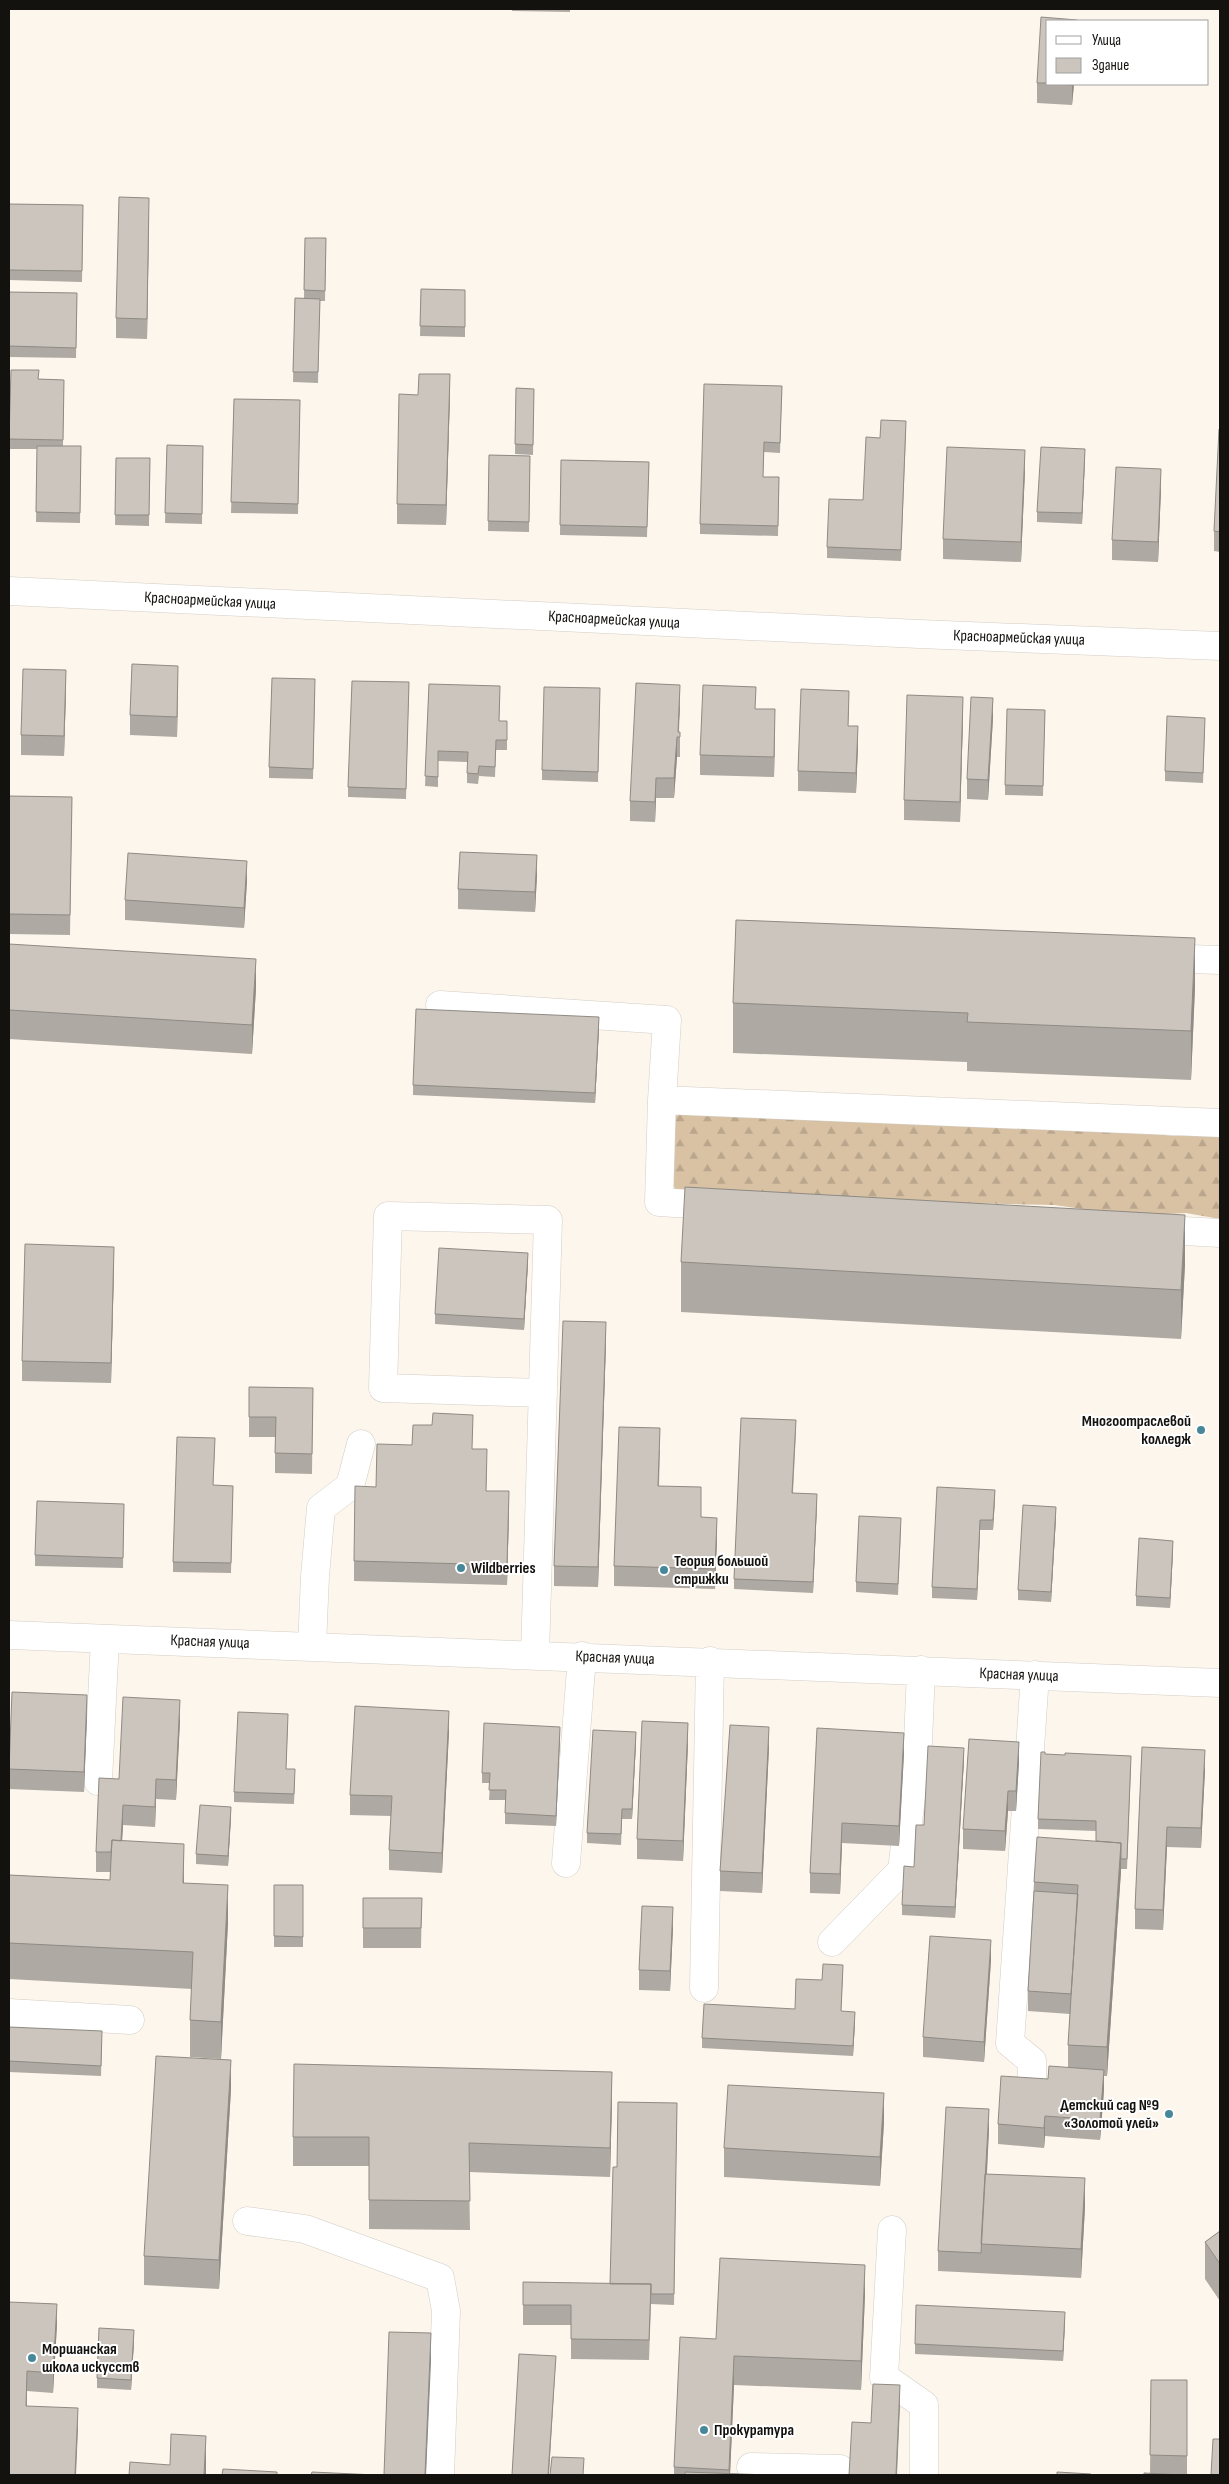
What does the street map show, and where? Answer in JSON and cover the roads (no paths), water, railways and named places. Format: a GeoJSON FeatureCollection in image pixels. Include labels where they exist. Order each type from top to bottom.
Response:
{"type":"FeatureCollection","features":[{"type":"Feature","properties":{"kind":"street","name":"Красноармейская улица"},"geometry":{"type":"LineString","coordinates":[[9,592],[1220,646]]}},
{"type":"Feature","properties":{"kind":"street"},"geometry":{"type":"LineString","coordinates":[[1132,958],[1220,960]]}},
{"type":"Feature","properties":{"kind":"street"},"geometry":{"type":"LineString","coordinates":[[440,1005],[667,1020],[659,1202],[747,1207]]}},
{"type":"Feature","properties":{"kind":"street"},"geometry":{"type":"LineString","coordinates":[[662,1100],[1220,1123]]}},
{"type":"Feature","properties":{"kind":"street"},"geometry":{"type":"LineString","coordinates":[[535,1655],[543,1392],[548,1220],[388,1216],[383,1388],[543,1392]]}},
{"type":"Feature","properties":{"kind":"street"},"geometry":{"type":"LineString","coordinates":[[1122,1228],[1220,1233]]}},
{"type":"Feature","properties":{"kind":"street"},"geometry":{"type":"LineString","coordinates":[[312,1646],[315,1576],[321,1508],[350,1486],[361,1444]]}},
{"type":"Feature","properties":{"kind":"street","name":"Красная улица"},"geometry":{"type":"LineString","coordinates":[[9,1635],[710,1661],[1220,1683]]}},
{"type":"Feature","properties":{"kind":"street"},"geometry":{"type":"LineString","coordinates":[[98,1781],[106,1639]]}},
{"type":"Feature","properties":{"kind":"street"},"geometry":{"type":"LineString","coordinates":[[566,1863],[582,1656]]}},
{"type":"Feature","properties":{"kind":"street"},"geometry":{"type":"LineString","coordinates":[[704,1988],[710,1661]]}},
{"type":"Feature","properties":{"kind":"street"},"geometry":{"type":"LineString","coordinates":[[832,1942],[902,1870],[918,1742],[921,1670]]}},
{"type":"Feature","properties":{"kind":"street"},"geometry":{"type":"LineString","coordinates":[[1032,2080],[1032,2061],[1010,2043],[1035,1675]]}},
{"type":"Feature","properties":{"kind":"street"},"geometry":{"type":"LineString","coordinates":[[9,2012],[130,2020]]}},
{"type":"Feature","properties":{"kind":"street"},"geometry":{"type":"LineString","coordinates":[[247,2221],[305,2229],[440,2278],[446,2312],[440,2475]]}},
{"type":"Feature","properties":{"kind":"street"},"geometry":{"type":"LineString","coordinates":[[892,2230],[884,2377],[924,2405],[924,2475]]}},
{"type":"Feature","properties":{"kind":"street"},"geometry":{"type":"LineString","coordinates":[[751,2467],[840,2469],[840,2475]]}},
{"type":"Feature","properties":{"kind":"place","name":"Многоотраслевой колледж"},"geometry":{"type":"Point","coordinates":[1201,1430]}},
{"type":"Feature","properties":{"kind":"place","name":"Wildberries"},"geometry":{"type":"Point","coordinates":[461,1568]}},
{"type":"Feature","properties":{"kind":"place","name":"Теория большой стрижки"},"geometry":{"type":"Point","coordinates":[664,1570]}},
{"type":"Feature","properties":{"kind":"place","name":"Детский сад №9 «Золотой улей»"},"geometry":{"type":"Point","coordinates":[1169,2114]}},
{"type":"Feature","properties":{"kind":"place","name":"Моршанская школа искусств"},"geometry":{"type":"Point","coordinates":[32,2358]}},
{"type":"Feature","properties":{"kind":"place","name":"Прокуратура"},"geometry":{"type":"Point","coordinates":[704,2430]}}]}
